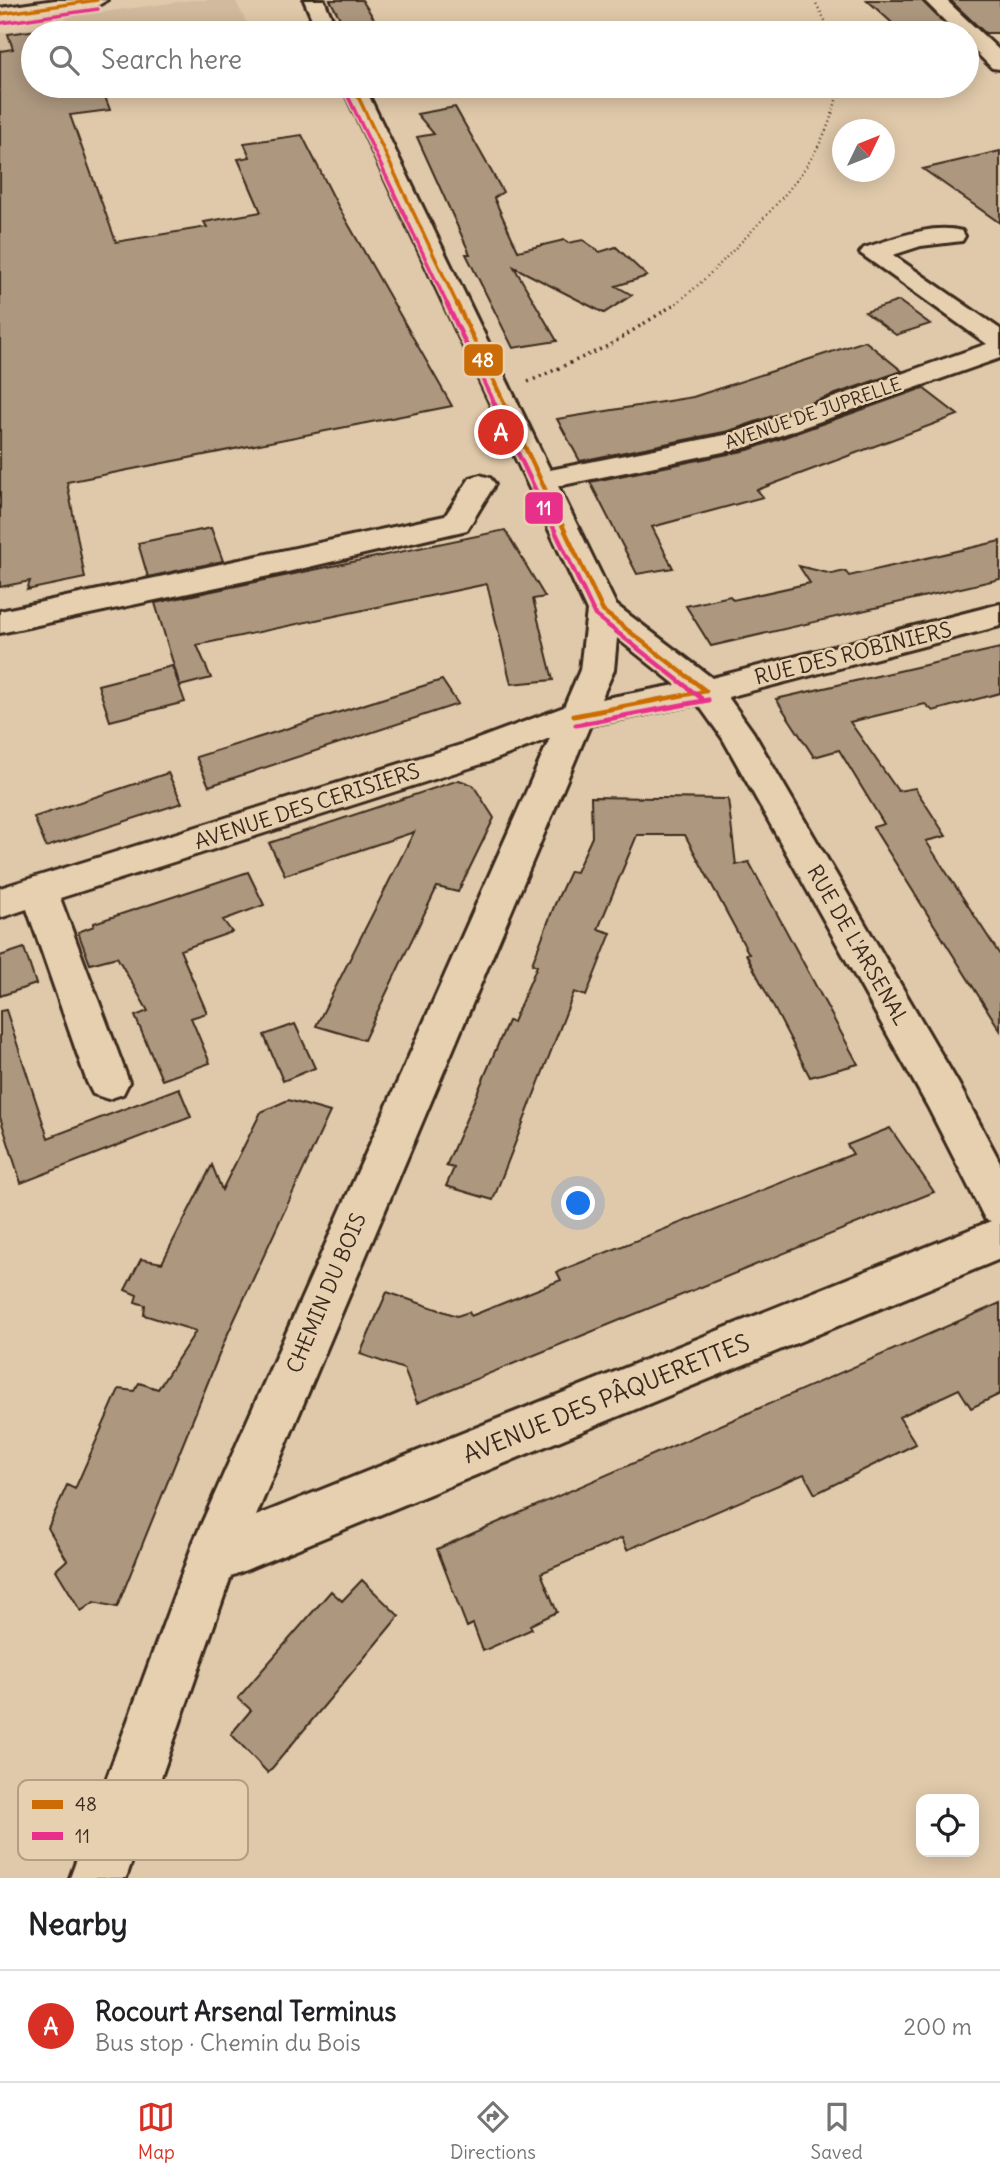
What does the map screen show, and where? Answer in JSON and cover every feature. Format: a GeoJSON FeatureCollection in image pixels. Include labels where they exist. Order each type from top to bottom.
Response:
{"type":"FeatureCollection","features":[{"type":"Feature","properties":{"kind":"street"},"geometry":{"type":"LineString","coordinates":[[0,13],[97,0]]}},
{"type":"Feature","properties":{"kind":"street"},"geometry":{"type":"LineString","coordinates":[[314,0],[323,21]]}},
{"type":"Feature","properties":{"kind":"street"},"geometry":{"type":"LineString","coordinates":[[934,0],[956,21]]}},
{"type":"Feature","properties":{"kind":"street"},"geometry":{"type":"LineString","coordinates":[[979,43],[1000,63]]}},
{"type":"Feature","properties":{"kind":"street"},"geometry":{"type":"LineString","coordinates":[[360,98],[539,481],[603,611],[706,691]]}},
{"type":"Feature","properties":{"kind":"street"},"geometry":{"type":"LineString","coordinates":[[953,236],[919,239],[873,253],[1000,341]]}},
{"type":"Feature","properties":{"kind":"street","name":"AVENUE DE JUPRELLE"},"geometry":{"type":"LineString","coordinates":[[539,481],[737,442],[1000,349]]}},
{"type":"Feature","properties":{"kind":"street"},"geometry":{"type":"LineString","coordinates":[[0,622],[456,523],[480,484]]}},
{"type":"Feature","properties":{"kind":"street","name":"CHEMIN DU BOIS"},"geometry":{"type":"LineString","coordinates":[[133,1780],[212,1559],[574,716],[597,670],[603,611]]}},
{"type":"Feature","properties":{"kind":"street","name":"RUE DES ROBINIERS"},"geometry":{"type":"LineString","coordinates":[[706,691],[1000,615]]}},
{"type":"Feature","properties":{"kind":"street"},"geometry":{"type":"LineString","coordinates":[[574,716],[706,691]]}},
{"type":"Feature","properties":{"kind":"street","name":"RUE DE L'ARSENAL"},"geometry":{"type":"LineString","coordinates":[[706,691],[736,732],[943,1095],[1000,1205]]}},
{"type":"Feature","properties":{"kind":"street","name":"AVENUE DES CERISIERS"},"geometry":{"type":"LineString","coordinates":[[0,903],[479,752],[574,716]]}},
{"type":"Feature","properties":{"kind":"street"},"geometry":{"type":"LineString","coordinates":[[39,891],[108,1082]]}},
{"type":"Feature","properties":{"kind":"street","name":"AVENUE DES PÂQUERETTES"},"geometry":{"type":"LineString","coordinates":[[212,1559],[1000,1238]]}},
{"type":"Feature","properties":{"kind":"street","name":"CHEMIN DU BOIS"},"geometry":{"type":"LineString","coordinates":[[98,1878],[104,1860]]}},
{"type":"Feature","properties":{"kind":"path"},"geometry":{"type":"LineString","coordinates":[[814,0],[827,21]]}},
{"type":"Feature","properties":{"kind":"path"},"geometry":{"type":"LineString","coordinates":[[497,391],[579,362],[647,323],[688,295],[782,201],[814,162],[836,98]]}},
{"type":"Feature","properties":{"kind":"shaded area"},"geometry":{"type":"Polygon","coordinates":[[[193,0],[235,0],[246,21],[67,21],[66,17],[193,0]]]}},
{"type":"Feature","properties":{"kind":"shaded area"},"geometry":{"type":"Polygon","coordinates":[[[21,30],[21,92],[0,95],[0,33],[21,30]]]}},
{"type":"Feature","properties":{"kind":"building"},"geometry":{"type":"Polygon","coordinates":[[[330,0],[362,0],[375,21],[341,21],[330,0]]]}},
{"type":"Feature","properties":{"kind":"building"},"geometry":{"type":"Polygon","coordinates":[[[867,0],[921,0],[942,21],[890,21],[867,0]]]}},
{"type":"Feature","properties":{"kind":"building"},"geometry":{"type":"Polygon","coordinates":[[[950,0],[1000,0],[1000,33],[985,33],[979,27],[979,21],[972,21],[950,0]]]}},
{"type":"Feature","properties":{"kind":"building"},"geometry":{"type":"Polygon","coordinates":[[[21,32],[21,98],[106,98],[110,110],[70,115],[116,242],[207,227],[204,222],[261,212],[238,159],[250,157],[244,143],[302,135],[338,206],[452,406],[67,482],[85,578],[27,590],[30,581],[0,587],[0,51],[13,49],[8,34],[21,32]]]}},
{"type":"Feature","properties":{"kind":"building"},"geometry":{"type":"Polygon","coordinates":[[[455,107],[503,192],[494,198],[518,251],[564,240],[568,243],[583,240],[600,252],[616,247],[647,276],[616,286],[632,295],[604,313],[514,267],[557,341],[513,348],[466,254],[470,254],[417,137],[434,134],[417,114],[455,107]]]}},
{"type":"Feature","properties":{"kind":"building"},"geometry":{"type":"Polygon","coordinates":[[[1000,151],[1000,223],[923,169],[1000,151]]]}},
{"type":"Feature","properties":{"kind":"building"},"geometry":{"type":"Polygon","coordinates":[[[899,301],[930,324],[896,335],[865,312],[899,301]]]}},
{"type":"Feature","properties":{"kind":"building"},"geometry":{"type":"Polygon","coordinates":[[[865,341],[902,371],[729,431],[580,461],[557,419],[693,397],[865,341]]]}},
{"type":"Feature","properties":{"kind":"building"},"geometry":{"type":"Polygon","coordinates":[[[923,388],[958,415],[757,490],[763,497],[652,527],[673,568],[637,574],[590,482],[748,450],[923,388]]]}},
{"type":"Feature","properties":{"kind":"building"},"geometry":{"type":"Polygon","coordinates":[[[211,528],[223,561],[148,577],[138,543],[211,528]]]}},
{"type":"Feature","properties":{"kind":"building"},"geometry":{"type":"Polygon","coordinates":[[[505,530],[545,597],[533,599],[553,680],[511,684],[487,584],[197,645],[211,678],[180,686],[155,603],[505,530]]]}},
{"type":"Feature","properties":{"kind":"building"},"geometry":{"type":"Polygon","coordinates":[[[1000,541],[1000,579],[711,646],[686,606],[730,596],[733,600],[810,583],[799,566],[832,574],[845,571],[849,576],[1000,541]]]}},
{"type":"Feature","properties":{"kind":"building"},"geometry":{"type":"Polygon","coordinates":[[[1000,648],[1000,693],[933,711],[925,704],[850,722],[898,791],[915,788],[946,836],[926,841],[1000,955],[1000,1030],[873,827],[884,824],[839,750],[814,757],[776,699],[1000,648]]]}},
{"type":"Feature","properties":{"kind":"building"},"geometry":{"type":"Polygon","coordinates":[[[172,666],[185,702],[110,721],[98,685],[172,666]]]}},
{"type":"Feature","properties":{"kind":"building"},"geometry":{"type":"Polygon","coordinates":[[[442,680],[458,704],[209,786],[196,757],[442,680]]]}},
{"type":"Feature","properties":{"kind":"building"},"geometry":{"type":"Polygon","coordinates":[[[168,773],[182,803],[46,847],[34,817],[168,773]]]}},
{"type":"Feature","properties":{"kind":"building"},"geometry":{"type":"Polygon","coordinates":[[[459,780],[473,785],[494,818],[458,892],[437,887],[364,1040],[316,1026],[414,832],[285,875],[269,843],[459,780]]]}},
{"type":"Feature","properties":{"kind":"building"},"geometry":{"type":"Polygon","coordinates":[[[591,797],[728,799],[736,865],[749,862],[858,1064],[810,1077],[746,954],[749,954],[685,835],[637,835],[598,929],[611,933],[586,996],[574,992],[493,1200],[446,1186],[454,1168],[446,1166],[508,1021],[513,1022],[537,966],[532,964],[555,904],[570,871],[576,872],[592,837],[591,797]]]}},
{"type":"Feature","properties":{"kind":"building"},"geometry":{"type":"Polygon","coordinates":[[[248,872],[264,905],[223,920],[232,932],[180,950],[207,1013],[191,1018],[210,1063],[162,1080],[135,1016],[148,1011],[117,957],[90,964],[78,932],[94,926],[94,923],[248,872]]]}},
{"type":"Feature","properties":{"kind":"building"},"geometry":{"type":"Polygon","coordinates":[[[24,948],[36,984],[0,996],[0,956],[24,948]]]}},
{"type":"Feature","properties":{"kind":"building"},"geometry":{"type":"Polygon","coordinates":[[[6,1010],[48,1138],[179,1088],[191,1117],[21,1183],[0,1117],[0,1011],[6,1010]]]}},
{"type":"Feature","properties":{"kind":"building"},"geometry":{"type":"Polygon","coordinates":[[[295,1024],[315,1068],[283,1081],[264,1035],[295,1024]]]}},
{"type":"Feature","properties":{"kind":"building"},"geometry":{"type":"Polygon","coordinates":[[[288,1100],[330,1112],[225,1340],[117,1607],[94,1602],[81,1611],[56,1570],[67,1560],[48,1528],[67,1485],[75,1489],[119,1389],[134,1391],[139,1383],[158,1389],[196,1331],[144,1315],[145,1305],[135,1302],[137,1295],[125,1290],[141,1259],[162,1263],[212,1165],[222,1190],[261,1112],[288,1100]]]}},
{"type":"Feature","properties":{"kind":"building"},"geometry":{"type":"Polygon","coordinates":[[[890,1128],[934,1192],[417,1403],[404,1369],[360,1354],[387,1292],[457,1316],[469,1312],[471,1316],[561,1280],[557,1272],[853,1154],[847,1145],[890,1128]]]}},
{"type":"Feature","properties":{"kind":"building"},"geometry":{"type":"Polygon","coordinates":[[[1000,1303],[1000,1394],[971,1408],[959,1389],[899,1417],[916,1444],[815,1494],[804,1474],[627,1550],[622,1538],[541,1573],[557,1612],[530,1625],[532,1629],[483,1651],[473,1624],[467,1627],[437,1549],[1000,1303]]]}},
{"type":"Feature","properties":{"kind":"building"},"geometry":{"type":"Polygon","coordinates":[[[362,1580],[399,1616],[268,1773],[231,1734],[251,1710],[238,1698],[331,1591],[342,1601],[362,1580]]]}},
{"type":"Feature","properties":{"kind":"transit line","name":"48"},"geometry":{"type":"LineString","coordinates":[[0,14],[97,0]]}},
{"type":"Feature","properties":{"kind":"transit line","name":"11"},"geometry":{"type":"LineString","coordinates":[[1,23],[98,9]]}},
{"type":"Feature","properties":{"kind":"transit line","name":"11"},"geometry":{"type":"LineString","coordinates":[[349,98],[595,615],[701,698]]}},
{"type":"Feature","properties":{"kind":"transit line","name":"48"},"geometry":{"type":"LineString","coordinates":[[359,98],[603,611],[706,691]]}},
{"type":"Feature","properties":{"kind":"transit line","name":"48"},"geometry":{"type":"LineString","coordinates":[[574,716],[706,691]]}},
{"type":"Feature","properties":{"kind":"transit line","name":"11"},"geometry":{"type":"LineString","coordinates":[[576,725],[708,700]]}},
{"type":"Feature","properties":{"kind":"place","name":"Rocourt Arsenal Terminus"},"geometry":{"type":"Point","coordinates":[501,432]}}]}
